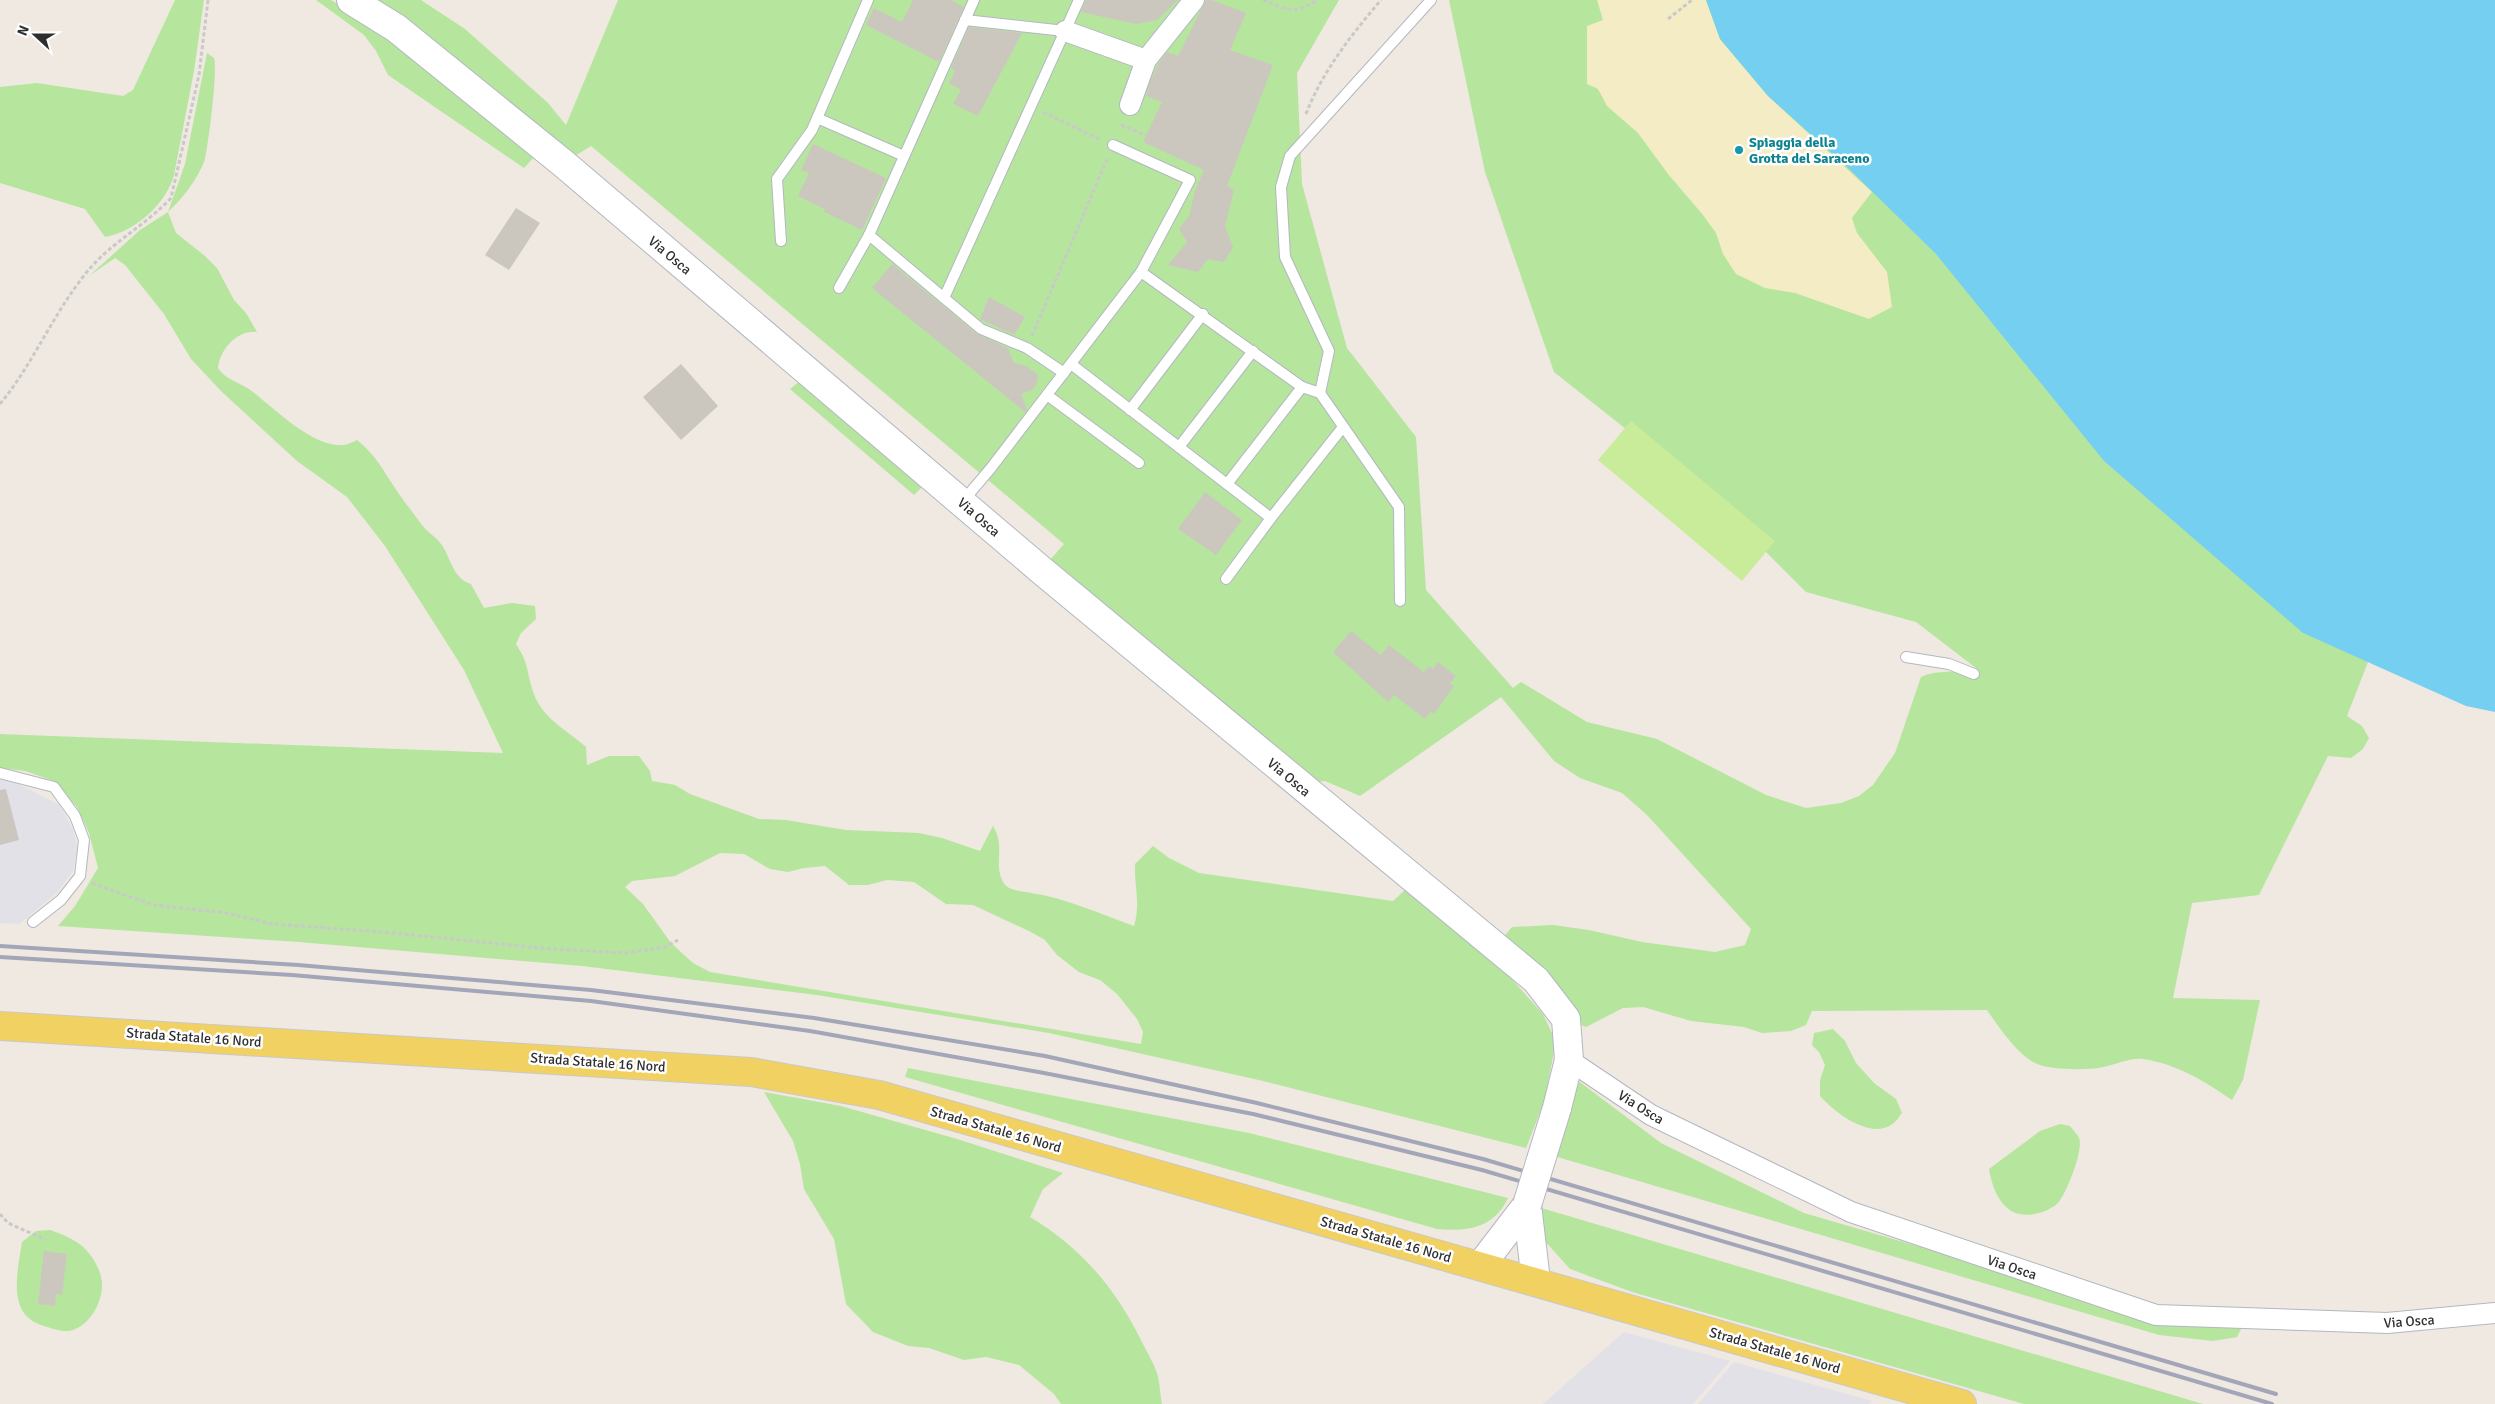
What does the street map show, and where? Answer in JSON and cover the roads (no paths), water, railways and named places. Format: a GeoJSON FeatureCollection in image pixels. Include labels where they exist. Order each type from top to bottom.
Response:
{"type":"FeatureCollection","features":[{"type":"Feature","properties":{"kind":"main road","name":"Strada Statale 16 Nord"},"geometry":{"type":"LineString","coordinates":[[0,1026],[760,1073],[879,1095],[1962,1404]]}},
{"type":"Feature","properties":{"kind":"street","name":"Via Osca"},"geometry":{"type":"LineString","coordinates":[[351,0],[396,28],[564,164],[962,502],[1536,980],[1566,1020],[1569,1060],[1557,1108],[1527,1205]]}},
{"type":"Feature","properties":{"kind":"street"},"geometry":{"type":"LineString","coordinates":[[1130,105],[1146,60],[1194,0]]}},
{"type":"Feature","properties":{"kind":"street"},"geometry":{"type":"LineString","coordinates":[[1065,31],[1146,60]]}},
{"type":"Feature","properties":{"kind":"street","name":"Via Osca"},"geometry":{"type":"LineString","coordinates":[[1569,1060],[1651,1116],[1850,1212],[2156,1315],[2387,1324],[2495,1313]]}},
{"type":"Feature","properties":{"kind":"street"},"geometry":{"type":"LineString","coordinates":[[1481,1266],[1527,1205]]}},
{"type":"Feature","properties":{"kind":"street"},"geometry":{"type":"LineString","coordinates":[[1527,1205],[1536,1281]]}},
{"type":"Feature","properties":{"kind":"lane"},"geometry":{"type":"LineString","coordinates":[[780,241],[777,179],[812,130],[868,0]]}},
{"type":"Feature","properties":{"kind":"lane"},"geometry":{"type":"LineString","coordinates":[[839,288],[869,235],[973,0]]}},
{"type":"Feature","properties":{"kind":"lane"},"geometry":{"type":"LineString","coordinates":[[944,298],[1079,0]]}},
{"type":"Feature","properties":{"kind":"lane"},"geometry":{"type":"LineString","coordinates":[[1320,393],[1329,351],[1285,257],[1281,187],[1290,156],[1431,0]]}},
{"type":"Feature","properties":{"kind":"lane"},"geometry":{"type":"LineString","coordinates":[[965,20],[1065,31]]}},
{"type":"Feature","properties":{"kind":"lane"},"geometry":{"type":"LineString","coordinates":[[817,118],[904,156]]}},
{"type":"Feature","properties":{"kind":"lane"},"geometry":{"type":"LineString","coordinates":[[962,502],[991,468],[1141,272],[1190,180],[1113,146]]}},
{"type":"Feature","properties":{"kind":"lane"},"geometry":{"type":"LineString","coordinates":[[869,235],[981,329],[1027,348],[1067,368],[1130,410],[1271,518]]}},
{"type":"Feature","properties":{"kind":"lane"},"geometry":{"type":"LineString","coordinates":[[1141,272],[1203,314],[1302,387],[1320,393],[1399,507],[1400,602]]}},
{"type":"Feature","properties":{"kind":"lane"},"geometry":{"type":"LineString","coordinates":[[1130,410],[1203,314]]}},
{"type":"Feature","properties":{"kind":"lane"},"geometry":{"type":"LineString","coordinates":[[1179,447],[1253,351]]}},
{"type":"Feature","properties":{"kind":"lane"},"geometry":{"type":"LineString","coordinates":[[1227,484],[1302,387]]}},
{"type":"Feature","properties":{"kind":"lane"},"geometry":{"type":"LineString","coordinates":[[1047,395],[1139,463]]}},
{"type":"Feature","properties":{"kind":"lane"},"geometry":{"type":"LineString","coordinates":[[1226,579],[1271,518],[1343,427]]}},
{"type":"Feature","properties":{"kind":"lane"},"geometry":{"type":"LineString","coordinates":[[1906,657],[1949,664],[1974,674]]}},
{"type":"Feature","properties":{"kind":"lane"},"geometry":{"type":"LineString","coordinates":[[0,773],[54,787],[75,816],[84,840],[80,876],[61,900],[33,922]]}},
{"type":"Feature","properties":{"kind":"water"},"geometry":{"type":"Polygon","coordinates":[[[1706,0],[2495,0],[2495,712],[2466,706],[2303,633],[2104,461],[1936,254],[1847,167],[1768,96],[1720,39],[1706,0]]]}},
{"type":"Feature","properties":{"kind":"railway"},"geometry":{"type":"LineString","coordinates":[[0,946],[298,965],[591,990],[814,1018],[1045,1056],[1257,1103],[1483,1159],[2276,1394]]}},
{"type":"Feature","properties":{"kind":"railway"},"geometry":{"type":"LineString","coordinates":[[0,957],[292,975],[591,1001],[810,1031],[1044,1073],[1253,1114],[1482,1170],[2272,1404]]}},
{"type":"Feature","properties":{"kind":"place","name":"Spiaggia della Grotta del Saraceno"},"geometry":{"type":"Point","coordinates":[1739,150]}}]}
